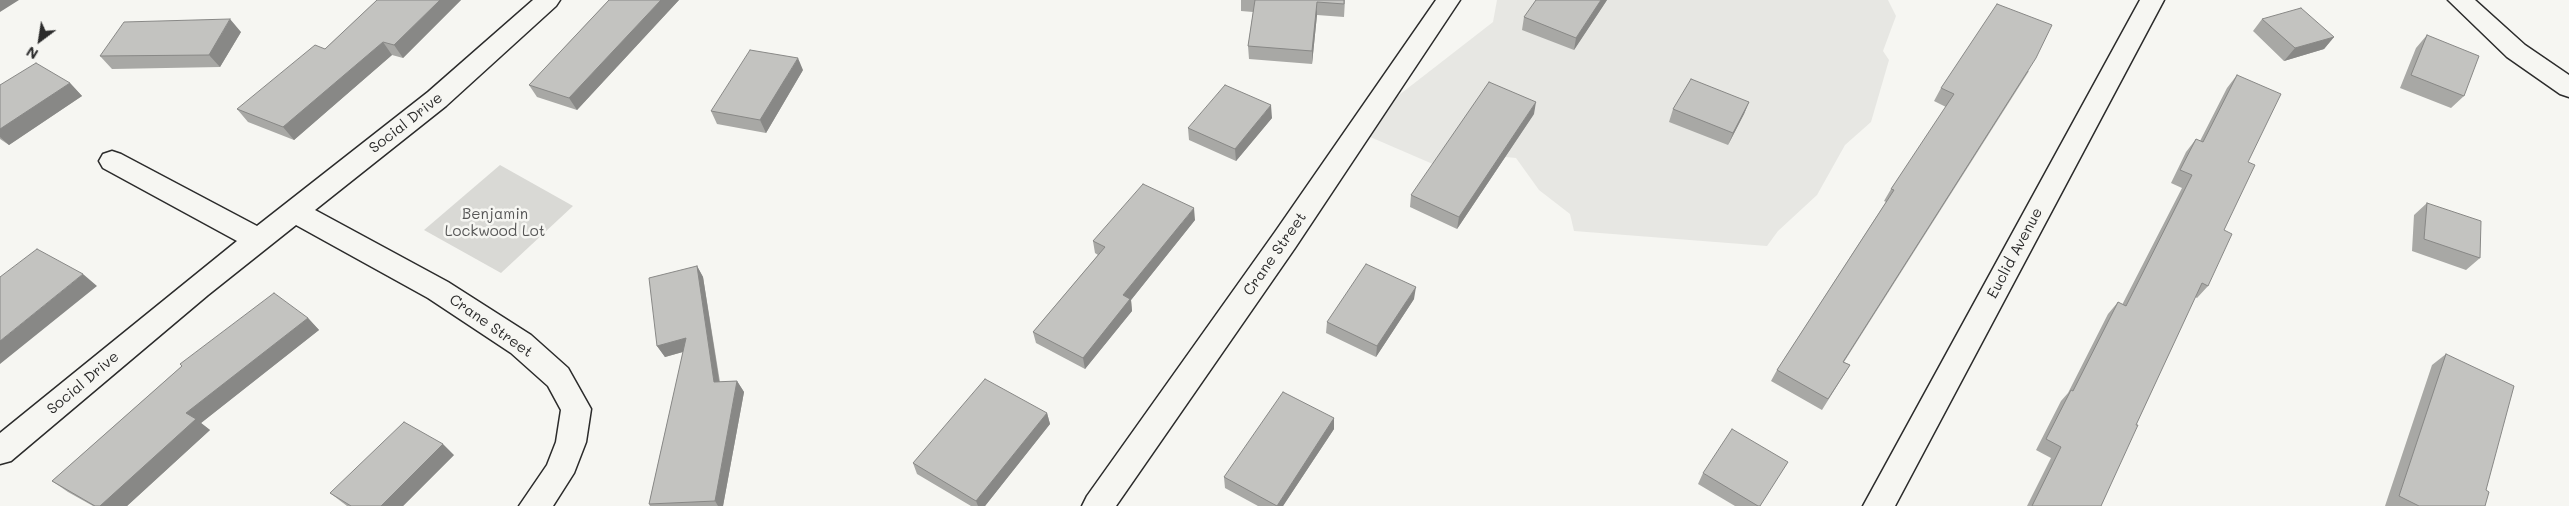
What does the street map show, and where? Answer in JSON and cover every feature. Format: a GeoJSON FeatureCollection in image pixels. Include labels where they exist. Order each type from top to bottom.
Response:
{"type":"FeatureCollection","features":[{"type":"Feature","properties":{"kind":"street","name":"Social Drive"},"geometry":{"type":"LineString","coordinates":[[0,451],[294,210],[437,99],[548,0]]}},
{"type":"Feature","properties":{"kind":"street","name":"Crane Street"},"geometry":{"type":"LineString","coordinates":[[1098,506],[1285,240],[1448,0]]}},
{"type":"Feature","properties":{"kind":"street","name":"Euclid Avenue"},"geometry":{"type":"LineString","coordinates":[[1879,506],[2152,0]]}},
{"type":"Feature","properties":{"kind":"street"},"geometry":{"type":"LineString","coordinates":[[2460,0],[2516,51],[2569,88]]}},
{"type":"Feature","properties":{"kind":"street"},"geometry":{"type":"LineString","coordinates":[[112,161],[258,239]]}},
{"type":"Feature","properties":{"kind":"street","name":"Crane Street"},"geometry":{"type":"LineString","coordinates":[[294,210],[438,290],[521,344],[558,377],[576,409],[571,442],[559,473],[535,506]]}},
{"type":"Feature","properties":{"kind":"shaded area"},"geometry":{"type":"Polygon","coordinates":[[[1497,0],[1888,0],[1896,16],[1883,51],[1889,60],[1871,122],[1845,145],[1817,195],[1778,231],[1767,246],[1574,231],[1570,214],[1539,190],[1516,158],[1506,157],[1487,167],[1442,168],[1354,130],[1493,22],[1497,0]]]}},
{"type":"Feature","properties":{"kind":"green space","name":"Benjamin Lockwood Lot"},"geometry":{"type":"Polygon","coordinates":[[[500,165],[573,206],[501,273],[424,230],[500,165]]]}},
{"type":"Feature","properties":{"kind":"building"},"geometry":{"type":"Polygon","coordinates":[[[377,0],[440,0],[394,45],[383,42],[283,127],[237,109],[315,45],[325,49],[377,0]]]}},
{"type":"Feature","properties":{"kind":"building"},"geometry":{"type":"Polygon","coordinates":[[[609,0],[661,0],[569,98],[529,85],[609,0]]]}},
{"type":"Feature","properties":{"kind":"building"},"geometry":{"type":"Polygon","coordinates":[[[1255,0],[1344,0],[1344,4],[1317,2],[1312,51],[1248,46],[1255,0]]]}},
{"type":"Feature","properties":{"kind":"building"},"geometry":{"type":"Polygon","coordinates":[[[1536,0],[1601,0],[1576,38],[1524,17],[1536,0]]]}},
{"type":"Feature","properties":{"kind":"building"},"geometry":{"type":"Polygon","coordinates":[[[1997,4],[2052,25],[2036,58],[1843,362],[1850,365],[1828,399],[1777,370],[1894,190],[1891,189],[1954,94],[1941,88],[1997,4]]]}},
{"type":"Feature","properties":{"kind":"building"},"geometry":{"type":"Polygon","coordinates":[[[2301,8],[2334,37],[2295,48],[2262,19],[2301,8]]]}},
{"type":"Feature","properties":{"kind":"building"},"geometry":{"type":"Polygon","coordinates":[[[230,19],[209,55],[100,56],[124,22],[230,19]]]}},
{"type":"Feature","properties":{"kind":"building"},"geometry":{"type":"Polygon","coordinates":[[[2427,35],[2479,56],[2464,96],[2411,75],[2427,35]]]}},
{"type":"Feature","properties":{"kind":"building"},"geometry":{"type":"Polygon","coordinates":[[[750,50],[798,58],[760,120],[711,111],[750,50]]]}},
{"type":"Feature","properties":{"kind":"building"},"geometry":{"type":"Polygon","coordinates":[[[36,63],[70,83],[0,129],[0,85],[36,63]]]}},
{"type":"Feature","properties":{"kind":"building"},"geometry":{"type":"Polygon","coordinates":[[[2237,75],[2281,94],[2248,162],[2255,165],[2224,230],[2232,234],[2208,286],[2202,283],[2136,425],[2138,425],[2101,506],[2032,506],[2061,447],[2046,439],[2071,390],[2073,391],[2118,302],[2126,306],[2192,175],[2180,170],[2196,139],[2203,142],[2237,75]]]}},
{"type":"Feature","properties":{"kind":"building"},"geometry":{"type":"Polygon","coordinates":[[[1691,79],[1749,102],[1733,133],[1673,109],[1691,79]]]}},
{"type":"Feature","properties":{"kind":"building"},"geometry":{"type":"Polygon","coordinates":[[[1489,82],[1536,102],[1459,217],[1411,195],[1489,82]]]}},
{"type":"Feature","properties":{"kind":"building"},"geometry":{"type":"Polygon","coordinates":[[[1225,85],[1271,105],[1235,149],[1188,128],[1225,85]]]}},
{"type":"Feature","properties":{"kind":"building"},"geometry":{"type":"Polygon","coordinates":[[[1143,184],[1194,208],[1123,295],[1130,299],[1083,358],[1033,332],[1105,247],[1093,241],[1143,184]]]}},
{"type":"Feature","properties":{"kind":"building"},"geometry":{"type":"Polygon","coordinates":[[[2427,203],[2481,221],[2480,258],[2424,239],[2427,203]]]}},
{"type":"Feature","properties":{"kind":"building"},"geometry":{"type":"Polygon","coordinates":[[[37,249],[83,274],[0,341],[0,277],[37,249]]]}},
{"type":"Feature","properties":{"kind":"building"},"geometry":{"type":"Polygon","coordinates":[[[1366,264],[1416,287],[1377,346],[1327,322],[1366,264]]]}},
{"type":"Feature","properties":{"kind":"building"},"geometry":{"type":"Polygon","coordinates":[[[697,266],[714,382],[737,381],[715,501],[649,504],[686,338],[657,346],[649,278],[697,266]]]}},
{"type":"Feature","properties":{"kind":"building"},"geometry":{"type":"Polygon","coordinates":[[[274,293],[308,318],[186,413],[196,419],[100,506],[95,506],[52,481],[182,366],[180,364],[274,293]]]}},
{"type":"Feature","properties":{"kind":"building"},"geometry":{"type":"Polygon","coordinates":[[[2446,354],[2514,386],[2486,490],[2489,492],[2485,506],[2419,506],[2399,496],[2446,354]]]}},
{"type":"Feature","properties":{"kind":"building"},"geometry":{"type":"Polygon","coordinates":[[[985,379],[1047,413],[976,501],[913,463],[985,379]]]}},
{"type":"Feature","properties":{"kind":"building"},"geometry":{"type":"Polygon","coordinates":[[[1283,392],[1334,418],[1277,506],[1224,477],[1283,392]]]}},
{"type":"Feature","properties":{"kind":"building"},"geometry":{"type":"Polygon","coordinates":[[[404,422],[443,444],[381,506],[351,506],[330,493],[404,422]]]}},
{"type":"Feature","properties":{"kind":"building"},"geometry":{"type":"Polygon","coordinates":[[[1732,429],[1788,462],[1760,506],[1703,473],[1732,429]]]}}]}
